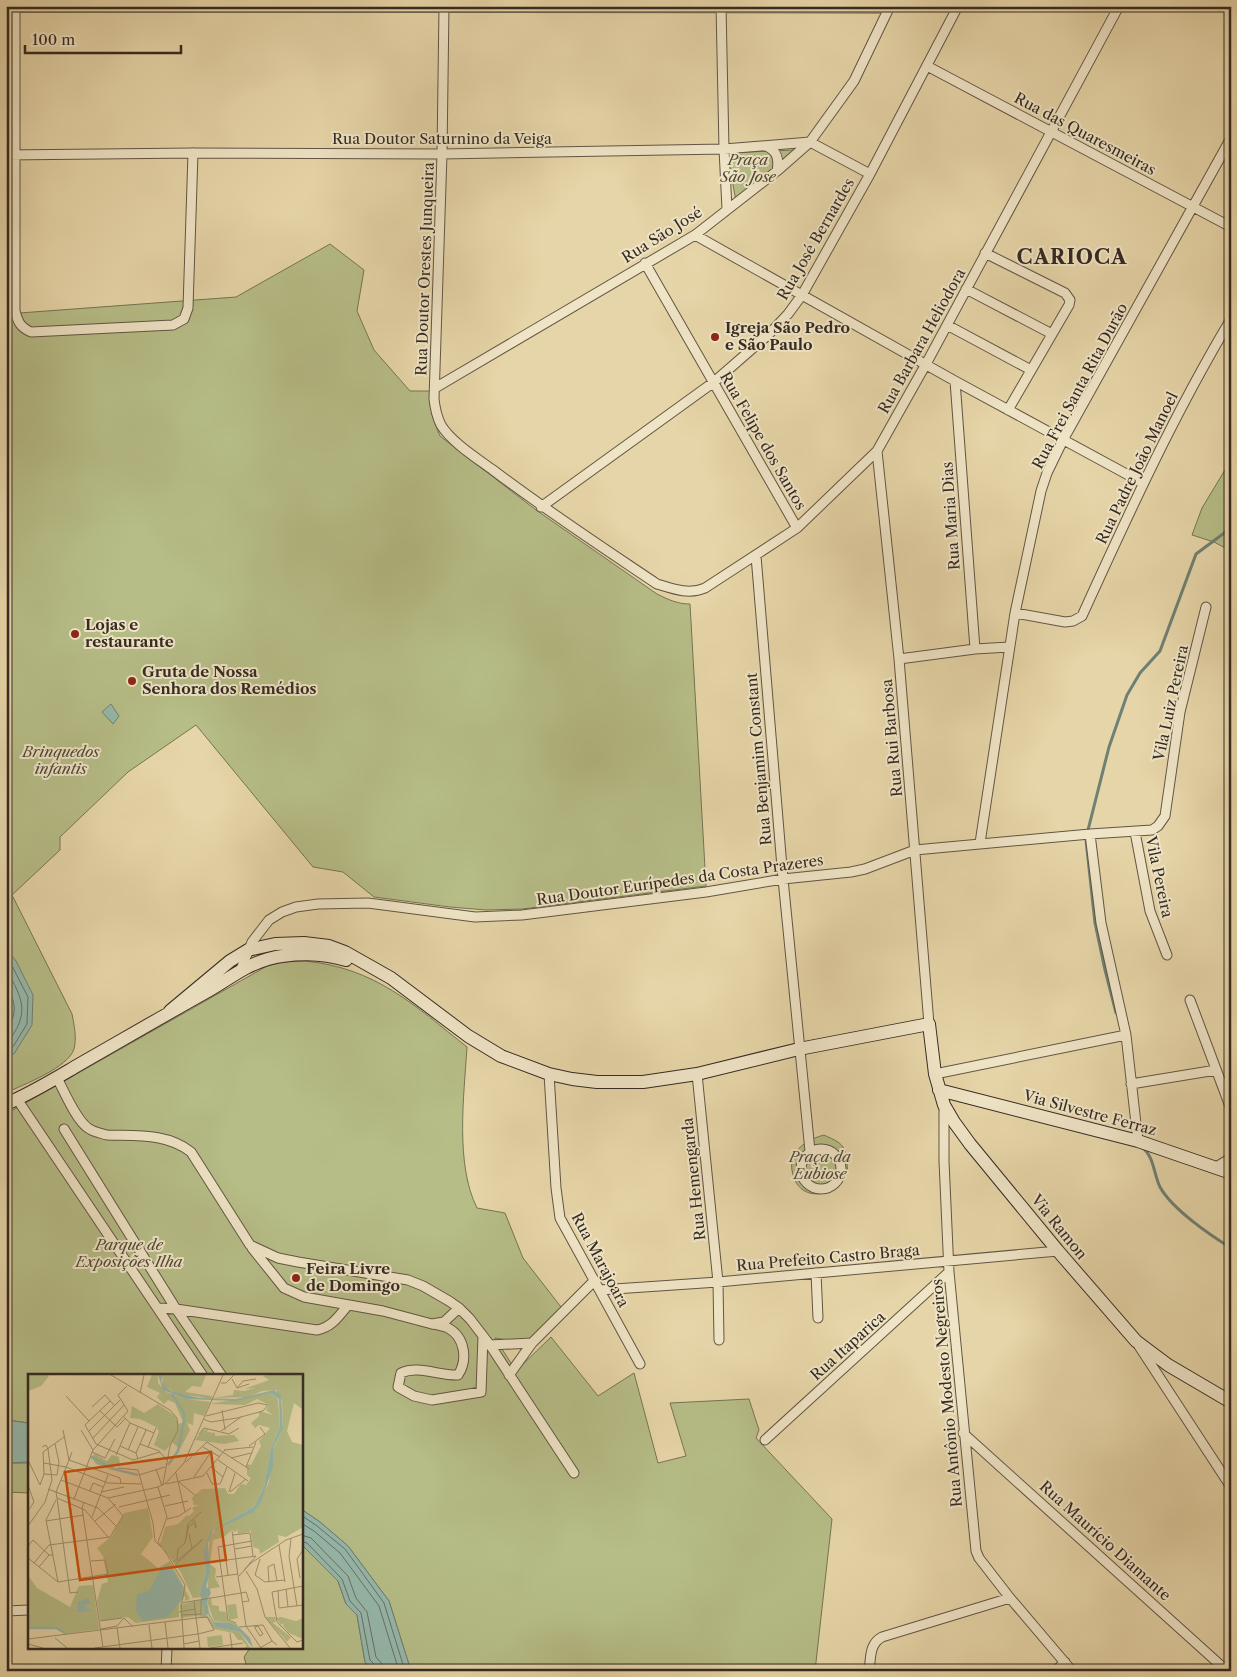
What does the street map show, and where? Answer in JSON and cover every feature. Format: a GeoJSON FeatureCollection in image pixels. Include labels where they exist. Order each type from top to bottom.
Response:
{"type":"FeatureCollection","features":[{"type":"Feature","properties":{"kind":"main road"},"geometry":{"type":"LineString","coordinates":[[170,1011],[230,961],[248,950],[275,944],[317,944],[345,952],[391,978],[485,1047],[508,1059],[549,1074],[597,1082],[643,1082],[697,1074],[799,1049],[929,1024]]}},
{"type":"Feature","properties":{"kind":"main road"},"geometry":{"type":"LineString","coordinates":[[12,1102],[57,1078],[241,969],[274,958],[298,954],[333,956],[372,968]]}},
{"type":"Feature","properties":{"kind":"main road","name":"Via Ramon"},"geometry":{"type":"LineString","coordinates":[[929,1024],[935,1074],[944,1105],[970,1144],[1136,1342],[1168,1365],[1231,1402]]}},
{"type":"Feature","properties":{"kind":"main road","name":"Via Silvestre Ferraz"},"geometry":{"type":"LineString","coordinates":[[939,1090],[1138,1141],[1231,1173]]}},
{"type":"Feature","properties":{"kind":"street"},"geometry":{"type":"LineString","coordinates":[[193,153],[188,308],[184,319],[173,325],[31,332],[22,328],[18,324],[15,311],[11,155],[15,6],[890,7]]}},
{"type":"Feature","properties":{"kind":"street","name":"Rua José Bernardes"},"geometry":{"type":"LineString","coordinates":[[541,507],[714,382],[769,334],[788,314],[802,296],[870,174],[958,6]]}},
{"type":"Feature","properties":{"kind":"street","name":"Rua Barbara Heliodora"},"geometry":{"type":"LineString","coordinates":[[541,507],[657,584],[680,591],[700,590],[756,556],[797,528],[877,451],[1119,6]]}},
{"type":"Feature","properties":{"kind":"street","name":"Rua Doutor Orestes Junqueira"},"geometry":{"type":"LineString","coordinates":[[444,7],[436,412],[442,426],[452,437],[476,458],[541,507]]}},
{"type":"Feature","properties":{"kind":"street","name":"Rua São José"},"geometry":{"type":"LineString","coordinates":[[435,388],[695,235],[777,171],[810,142],[854,81],[890,7]]}},
{"type":"Feature","properties":{"kind":"street"},"geometry":{"type":"LineString","coordinates":[[721,8],[727,209]]}},
{"type":"Feature","properties":{"kind":"street","name":"Rua das Quaresmeiras"},"geometry":{"type":"LineString","coordinates":[[927,66],[1231,227]]}},
{"type":"Feature","properties":{"kind":"street","name":"Rua Frei Santa Rita Durão"},"geometry":{"type":"LineString","coordinates":[[980,844],[1015,613],[1041,491],[1047,474],[1063,440],[1231,138]]}},
{"type":"Feature","properties":{"kind":"street"},"geometry":{"type":"LineString","coordinates":[[810,142],[870,174]]}},
{"type":"Feature","properties":{"kind":"street","name":"Rua Doutor Saturnino da Veiga"},"geometry":{"type":"LineString","coordinates":[[11,155],[193,153],[442,154],[724,149],[810,142]]}},
{"type":"Feature","properties":{"kind":"street"},"geometry":{"type":"LineString","coordinates":[[766,146],[776,153],[778,159],[777,171]]}},
{"type":"Feature","properties":{"kind":"street"},"geometry":{"type":"LineString","coordinates":[[695,235],[955,381],[1143,482]]}},
{"type":"Feature","properties":{"kind":"street"},"geometry":{"type":"LineString","coordinates":[[985,253],[1065,293],[1070,300],[1069,305],[1008,410]]}},
{"type":"Feature","properties":{"kind":"street","name":"Rua Felipe dos Santos"},"geometry":{"type":"LineString","coordinates":[[645,263],[797,528]]}},
{"type":"Feature","properties":{"kind":"street"},"geometry":{"type":"LineString","coordinates":[[966,289],[1052,334]]}},
{"type":"Feature","properties":{"kind":"street","name":"Rua Padre João Manoel"},"geometry":{"type":"LineString","coordinates":[[1015,613],[1065,622],[1073,621],[1082,616],[1143,482],[1208,357],[1231,319]]}},
{"type":"Feature","properties":{"kind":"street"},"geometry":{"type":"LineString","coordinates":[[947,325],[1031,370]]}},
{"type":"Feature","properties":{"kind":"street","name":"Rua Maria Dias"},"geometry":{"type":"LineString","coordinates":[[955,381],[975,649]]}},
{"type":"Feature","properties":{"kind":"street","name":"Rua Rui Barbosa"},"geometry":{"type":"LineString","coordinates":[[877,451],[899,659],[929,1024]]}},
{"type":"Feature","properties":{"kind":"street","name":"Rua Benjamim Constant"},"geometry":{"type":"LineString","coordinates":[[756,556],[782,880],[810,1151]]}},
{"type":"Feature","properties":{"kind":"street","name":"Vila Luiz Pereira"},"geometry":{"type":"LineString","coordinates":[[1152,830],[1158,826],[1165,816],[1180,712],[1206,607]]}},
{"type":"Feature","properties":{"kind":"street"},"geometry":{"type":"LineString","coordinates":[[899,659],[975,649],[1009,647]]}},
{"type":"Feature","properties":{"kind":"street","name":"Rua Doutor Eurípedes da Costa Prazeres"},"geometry":{"type":"LineString","coordinates":[[241,969],[254,938],[269,920],[296,907],[368,902],[450,915],[497,917],[577,909],[851,872],[865,869],[915,850],[1152,830]]}},
{"type":"Feature","properties":{"kind":"street","name":"Vila Pereira"},"geometry":{"type":"LineString","coordinates":[[1135,832],[1150,911],[1167,955]]}},
{"type":"Feature","properties":{"kind":"street"},"geometry":{"type":"LineString","coordinates":[[1090,834],[1101,923],[1126,1035],[1138,1141]]}},
{"type":"Feature","properties":{"kind":"street"},"geometry":{"type":"LineString","coordinates":[[1190,1000],[1231,1109]]}},
{"type":"Feature","properties":{"kind":"street"},"geometry":{"type":"LineString","coordinates":[[935,1074],[1126,1035]]}},
{"type":"Feature","properties":{"kind":"street"},"geometry":{"type":"LineString","coordinates":[[1132,1084],[1216,1070]]}},
{"type":"Feature","properties":{"kind":"street","name":"Rua Marajoara"},"geometry":{"type":"LineString","coordinates":[[549,1074],[560,1218],[640,1364]]}},
{"type":"Feature","properties":{"kind":"street","name":"Rua Hemengarda"},"geometry":{"type":"LineString","coordinates":[[697,1074],[718,1282],[719,1340]]}},
{"type":"Feature","properties":{"kind":"street"},"geometry":{"type":"LineString","coordinates":[[57,1078],[87,1128],[96,1133],[169,1139],[181,1144],[191,1152],[250,1245],[284,1288],[304,1297],[383,1311],[449,1328],[464,1349],[464,1363],[458,1375],[418,1370],[406,1371],[401,1373],[398,1387],[414,1396],[441,1399],[481,1392],[483,1336]]}},
{"type":"Feature","properties":{"kind":"street"},"geometry":{"type":"LineString","coordinates":[[12,1102],[45,1140],[202,1374]]}},
{"type":"Feature","properties":{"kind":"street","name":"Rua Antônio Modesto Negreiros"},"geometry":{"type":"LineString","coordinates":[[944,1105],[944,1161],[949,1260],[974,1543],[980,1558],[1010,1598]]}},
{"type":"Feature","properties":{"kind":"street"},"geometry":{"type":"LineString","coordinates":[[64,1129],[176,1308],[221,1374]]}},
{"type":"Feature","properties":{"kind":"street"},"geometry":{"type":"LineString","coordinates":[[820,1148],[831,1150],[838,1158],[842,1168],[841,1173],[832,1186],[822,1189],[811,1187],[804,1180],[800,1170],[803,1159],[810,1151],[820,1148]]}},
{"type":"Feature","properties":{"kind":"street"},"geometry":{"type":"LineString","coordinates":[[1216,1167],[1231,1158]]}},
{"type":"Feature","properties":{"kind":"street"},"geometry":{"type":"LineString","coordinates":[[250,1245],[278,1258],[291,1261],[408,1280],[423,1286],[459,1308],[490,1345],[574,1473]]}},
{"type":"Feature","properties":{"kind":"street","name":"Rua Prefeito Castro Braga"},"geometry":{"type":"LineString","coordinates":[[600,1290],[718,1282],[1058,1251]]}},
{"type":"Feature","properties":{"kind":"street","name":"Rua Itaparica"},"geometry":{"type":"LineString","coordinates":[[765,1440],[950,1272]]}},
{"type":"Feature","properties":{"kind":"street"},"geometry":{"type":"LineString","coordinates":[[816,1273],[818,1318]]}},
{"type":"Feature","properties":{"kind":"street"},"geometry":{"type":"LineString","coordinates":[[509,1375],[532,1342],[594,1281]]}},
{"type":"Feature","properties":{"kind":"street"},"geometry":{"type":"LineString","coordinates":[[159,1308],[176,1308],[317,1330],[329,1326],[337,1320],[348,1305]]}},
{"type":"Feature","properties":{"kind":"street"},"geometry":{"type":"LineString","coordinates":[[432,1324],[444,1322],[459,1308]]}},
{"type":"Feature","properties":{"kind":"street"},"geometry":{"type":"LineString","coordinates":[[490,1345],[532,1342]]}},
{"type":"Feature","properties":{"kind":"street"},"geometry":{"type":"LineString","coordinates":[[1136,1342],[1231,1487]]}},
{"type":"Feature","properties":{"kind":"street","name":"Rua Maurício Diamante"},"geometry":{"type":"LineString","coordinates":[[964,1432],[1227,1671]]}},
{"type":"Feature","properties":{"kind":"street"},"geometry":{"type":"LineString","coordinates":[[869,1671],[871,1648],[882,1637],[1010,1598],[1072,1671]]}},
{"type":"Feature","properties":{"kind":"street"},"geometry":{"type":"LineString","coordinates":[[6,1611],[28,1610]]}},
{"type":"Feature","properties":{"kind":"street"},"geometry":{"type":"LineString","coordinates":[[166,1671],[167,1650]]}},
{"type":"Feature","properties":{"kind":"street"},"geometry":{"type":"LineString","coordinates":[[1055,1671],[1065,1662]]}},
{"type":"Feature","properties":{"kind":"green space","name":"Praça São Jose"},"geometry":{"type":"Polygon","coordinates":[[[794,150],[736,201],[727,153],[794,150]]]}},
{"type":"Feature","properties":{"kind":"green space","name":"Brinquedos infantis"},"geometry":{"type":"Polygon","coordinates":[[[330,244],[364,270],[357,311],[374,350],[410,391],[430,391],[432,414],[440,436],[536,510],[657,594],[674,601],[690,604],[706,886],[522,909],[486,910],[374,897],[343,872],[313,867],[196,725],[128,772],[60,837],[60,850],[12,895],[72,1014],[75,1040],[74,1049],[63,1063],[44,1075],[6,1093],[6,314],[236,297],[330,244]]]}},
{"type":"Feature","properties":{"kind":"green space"},"geometry":{"type":"Polygon","coordinates":[[[1231,460],[1231,551],[1214,542],[1192,535],[1202,508],[1231,460]]]}},
{"type":"Feature","properties":{"kind":"green space","name":"Parque de Exposições Ilha"},"geometry":{"type":"Polygon","coordinates":[[[305,961],[330,965],[353,971],[373,980],[411,1003],[467,1047],[463,1108],[463,1151],[470,1190],[477,1208],[505,1213],[523,1258],[561,1307],[530,1340],[513,1341],[495,1338],[516,1371],[551,1337],[598,1396],[634,1373],[658,1463],[686,1456],[670,1403],[749,1399],[759,1430],[756,1438],[832,1519],[815,1671],[411,1671],[389,1601],[348,1546],[302,1510],[302,1374],[28,1374],[28,1423],[6,1420],[6,1114],[267,966],[283,962],[305,961]]]}},
{"type":"Feature","properties":{"kind":"green space","name":"Praça da Eubiose"},"geometry":{"type":"Polygon","coordinates":[[[824,1135],[837,1141],[844,1148],[847,1173],[838,1186],[831,1191],[815,1194],[801,1189],[796,1182],[792,1165],[793,1158],[796,1151],[808,1141],[824,1135]]]}},
{"type":"Feature","properties":{"kind":"green space"},"geometry":{"type":"Polygon","coordinates":[[[6,1463],[28,1463],[28,1493],[6,1492],[6,1463]]]}},
{"type":"Feature","properties":{"kind":"green space"},"geometry":{"type":"Polygon","coordinates":[[[302,1545],[338,1581],[346,1604],[357,1615],[365,1662],[373,1671],[248,1671],[244,1657],[249,1650],[302,1650],[302,1545]]]}},
{"type":"Feature","properties":{"kind":"water"},"geometry":{"type":"Polygon","coordinates":[[[111,704],[119,716],[113,724],[102,712],[111,704]]]}},
{"type":"Feature","properties":{"kind":"water"},"geometry":{"type":"Polygon","coordinates":[[[6,949],[16,961],[33,995],[32,1025],[14,1054],[6,1057],[6,949]]]}},
{"type":"Feature","properties":{"kind":"water"},"geometry":{"type":"Polygon","coordinates":[[[6,1420],[28,1423],[28,1462],[6,1463],[6,1420]]]}},
{"type":"Feature","properties":{"kind":"water"},"geometry":{"type":"Polygon","coordinates":[[[302,1510],[348,1546],[389,1601],[411,1671],[373,1671],[365,1662],[357,1615],[346,1604],[338,1581],[302,1545],[302,1510]]]}},
{"type":"Feature","properties":{"kind":"waterway"},"geometry":{"type":"LineString","coordinates":[[1087,834],[1109,747],[1127,695],[1140,673],[1160,651],[1196,554],[1231,528]]}},
{"type":"Feature","properties":{"kind":"waterway"},"geometry":{"type":"LineString","coordinates":[[1086,840],[1095,923],[1116,1013]]}},
{"type":"Feature","properties":{"kind":"waterway"},"geometry":{"type":"LineString","coordinates":[[1143,1148],[1149,1156],[1160,1187],[1173,1204],[1192,1221],[1231,1248]]}},
{"type":"Feature","properties":{"kind":"place","name":"Igreja São Pedro e São Paulo"},"geometry":{"type":"Point","coordinates":[715,337]}},
{"type":"Feature","properties":{"kind":"place","name":"Lojas e restaurante"},"geometry":{"type":"Point","coordinates":[75,634]}},
{"type":"Feature","properties":{"kind":"place","name":"Gruta de Nossa Senhora dos Remédios"},"geometry":{"type":"Point","coordinates":[132,681]}},
{"type":"Feature","properties":{"kind":"place","name":"Feira Livre de Domingo"},"geometry":{"type":"Point","coordinates":[296,1278]}},
{"type":"Feature","properties":{"kind":"district","name":"CARIOCA"},"geometry":{"type":"Point","coordinates":[1072,257]}}]}
